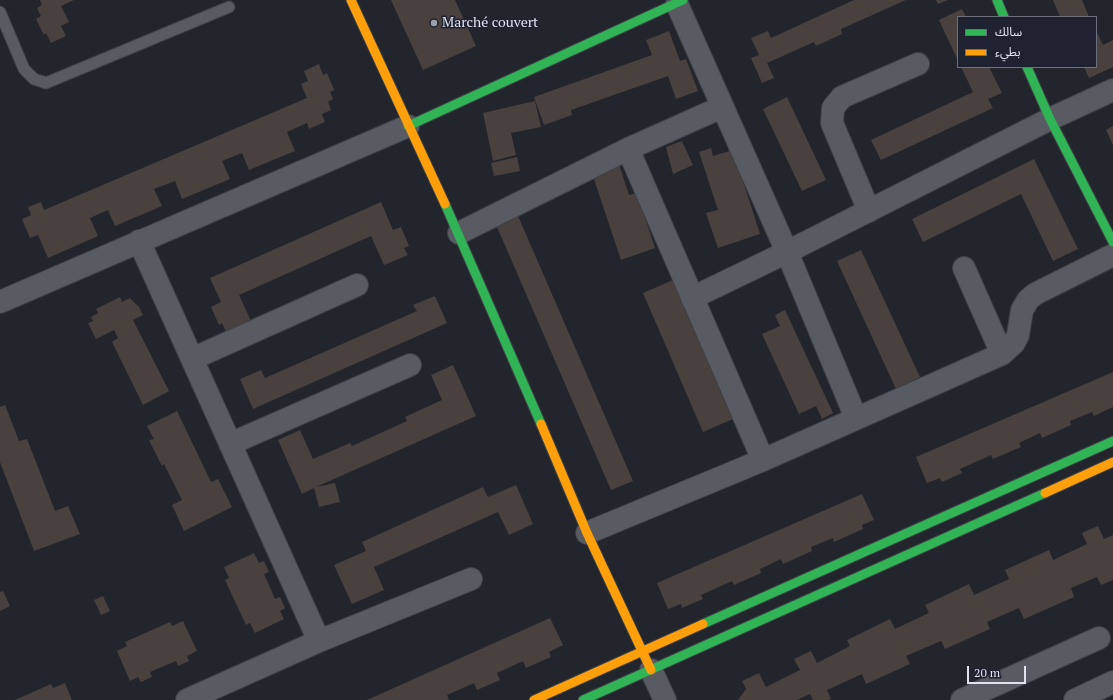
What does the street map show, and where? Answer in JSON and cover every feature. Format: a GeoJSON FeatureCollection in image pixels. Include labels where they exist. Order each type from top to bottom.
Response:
{"type":"FeatureCollection","features":[{"type":"Feature","properties":{"kind":"street"},"geometry":{"type":"LineString","coordinates":[[350,0],[459,233],[587,533],[665,700]]}},
{"type":"Feature","properties":{"kind":"street"},"geometry":{"type":"LineString","coordinates":[[997,0],[1004,16]]}},
{"type":"Feature","properties":{"kind":"street"},"geometry":{"type":"LineString","coordinates":[[0,302],[408,126],[680,2],[722,106],[787,252],[856,418]]}},
{"type":"Feature","properties":{"kind":"street"},"geometry":{"type":"LineString","coordinates":[[869,211],[832,124],[833,108],[842,97],[918,64]]}},
{"type":"Feature","properties":{"kind":"street"},"geometry":{"type":"LineString","coordinates":[[1027,68],[1050,119],[1113,242]]}},
{"type":"Feature","properties":{"kind":"street"},"geometry":{"type":"LineString","coordinates":[[692,298],[869,211],[1050,119],[1113,90]]}},
{"type":"Feature","properties":{"kind":"street"},"geometry":{"type":"LineString","coordinates":[[459,233],[628,149],[722,106]]}},
{"type":"Feature","properties":{"kind":"street"},"geometry":{"type":"LineString","coordinates":[[628,149],[763,460]]}},
{"type":"Feature","properties":{"kind":"street"},"geometry":{"type":"LineString","coordinates":[[139,241],[319,641]]}},
{"type":"Feature","properties":{"kind":"street"},"geometry":{"type":"LineString","coordinates":[[587,533],[763,460],[1002,354],[1009,349],[1016,339],[1022,310],[1028,300],[1035,294],[1113,256]]}},
{"type":"Feature","properties":{"kind":"street"},"geometry":{"type":"LineString","coordinates":[[964,268],[1002,354]]}},
{"type":"Feature","properties":{"kind":"street"},"geometry":{"type":"LineString","coordinates":[[192,358],[357,285]]}},
{"type":"Feature","properties":{"kind":"street"},"geometry":{"type":"LineString","coordinates":[[230,444],[410,365]]}},
{"type":"Feature","properties":{"kind":"street"},"geometry":{"type":"LineString","coordinates":[[584,700],[647,661],[1113,441]]}},
{"type":"Feature","properties":{"kind":"street"},"geometry":{"type":"LineString","coordinates":[[534,700],[647,661],[1113,462]]}},
{"type":"Feature","properties":{"kind":"street"},"geometry":{"type":"LineString","coordinates":[[187,700],[319,641],[471,579]]}},
{"type":"Feature","properties":{"kind":"street"},"geometry":{"type":"LineString","coordinates":[[962,700],[1004,692],[1099,638]]}},
{"type":"Feature","properties":{"kind":"street"},"geometry":{"type":"LineString","coordinates":[[1074,700],[1113,682]]}},
{"type":"Feature","properties":{"kind":"lane"},"geometry":{"type":"LineString","coordinates":[[0,12],[24,69],[34,79],[46,83],[230,7]]}},
{"type":"Feature","properties":{"kind":"building"},"geometry":{"type":"Polygon","coordinates":[[[40,0],[74,0],[61,6],[69,22],[61,26],[66,36],[51,43],[46,33],[44,35],[36,19],[41,16],[37,8],[42,5],[40,0]]]}},
{"type":"Feature","properties":{"kind":"building","name":"Marché couvert"},"geometry":{"type":"Polygon","coordinates":[[[391,0],[455,0],[476,46],[423,70],[391,0]]]}},
{"type":"Feature","properties":{"kind":"building"},"geometry":{"type":"Polygon","coordinates":[[[854,0],[906,0],[841,29],[842,34],[816,46],[814,42],[767,63],[774,78],[762,83],[751,58],[759,55],[751,38],[768,31],[771,38],[854,0]]]}},
{"type":"Feature","properties":{"kind":"building"},"geometry":{"type":"Polygon","coordinates":[[[936,0],[948,0],[938,4],[936,0]]]}},
{"type":"Feature","properties":{"kind":"building"},"geometry":{"type":"Polygon","coordinates":[[[1053,0],[1082,0],[1089,16],[1060,16],[1053,0]]]}},
{"type":"Feature","properties":{"kind":"building"},"geometry":{"type":"Polygon","coordinates":[[[962,9],[966,16],[957,16],[957,59],[939,20],[962,9]]]}},
{"type":"Feature","properties":{"kind":"building"},"geometry":{"type":"Polygon","coordinates":[[[669,31],[680,61],[686,59],[698,91],[676,99],[668,76],[571,110],[572,115],[544,125],[534,97],[652,55],[646,40],[669,31]]]}},
{"type":"Feature","properties":{"kind":"building"},"geometry":{"type":"Polygon","coordinates":[[[1097,33],[1103,45],[1113,40],[1113,67],[1089,78],[1084,68],[1097,68],[1097,33]]]}},
{"type":"Feature","properties":{"kind":"building"},"geometry":{"type":"Polygon","coordinates":[[[319,64],[323,75],[327,73],[334,90],[330,92],[333,99],[328,102],[331,110],[322,114],[325,122],[309,129],[307,123],[287,132],[295,151],[249,170],[242,153],[222,161],[230,179],[182,199],[175,181],[154,189],[162,206],[115,226],[108,210],[90,218],[98,236],[48,258],[38,235],[30,238],[22,219],[31,215],[28,207],[41,202],[44,210],[307,98],[301,84],[308,81],[304,71],[319,64]]]}},
{"type":"Feature","properties":{"kind":"building"},"geometry":{"type":"Polygon","coordinates":[[[961,68],[990,68],[1002,93],[988,99],[993,108],[881,160],[871,140],[973,92],[961,68]]]}},
{"type":"Feature","properties":{"kind":"building"},"geometry":{"type":"Polygon","coordinates":[[[787,97],[826,180],[802,191],[763,109],[787,97]]]}},
{"type":"Feature","properties":{"kind":"building"},"geometry":{"type":"Polygon","coordinates":[[[535,101],[541,127],[511,133],[516,155],[493,161],[483,113],[535,101]]]}},
{"type":"Feature","properties":{"kind":"building"},"geometry":{"type":"Polygon","coordinates":[[[1113,126],[1113,145],[1106,130],[1113,126]]]}},
{"type":"Feature","properties":{"kind":"building"},"geometry":{"type":"Polygon","coordinates":[[[682,141],[693,165],[673,174],[666,147],[682,141]]]}},
{"type":"Feature","properties":{"kind":"building"},"geometry":{"type":"Polygon","coordinates":[[[711,148],[713,156],[733,150],[760,234],[718,248],[706,213],[718,210],[699,152],[711,148]]]}},
{"type":"Feature","properties":{"kind":"building"},"geometry":{"type":"Polygon","coordinates":[[[517,157],[520,171],[494,176],[491,163],[517,157]]]}},
{"type":"Feature","properties":{"kind":"building"},"geometry":{"type":"Polygon","coordinates":[[[1034,159],[1078,249],[1053,261],[1021,194],[923,242],[912,219],[1034,159]]]}},
{"type":"Feature","properties":{"kind":"building"},"geometry":{"type":"Polygon","coordinates":[[[619,164],[629,195],[637,193],[655,248],[621,260],[592,173],[619,164]]]}},
{"type":"Feature","properties":{"kind":"building"},"geometry":{"type":"Polygon","coordinates":[[[381,202],[393,230],[401,227],[409,246],[404,248],[408,255],[384,265],[371,236],[239,295],[251,321],[226,332],[222,323],[219,325],[211,307],[221,302],[210,278],[381,202]]]}},
{"type":"Feature","properties":{"kind":"building"},"geometry":{"type":"Polygon","coordinates":[[[515,209],[633,481],[611,490],[494,220],[515,209]]]}},
{"type":"Feature","properties":{"kind":"building"},"geometry":{"type":"Polygon","coordinates":[[[861,250],[920,377],[896,389],[837,261],[861,250]]]}},
{"type":"Feature","properties":{"kind":"building"},"geometry":{"type":"Polygon","coordinates":[[[673,280],[733,419],[703,432],[643,293],[673,280]]]}},
{"type":"Feature","properties":{"kind":"building"},"geometry":{"type":"Polygon","coordinates":[[[435,296],[447,323],[253,409],[240,379],[261,370],[265,378],[417,311],[413,305],[435,296]]]}},
{"type":"Feature","properties":{"kind":"building"},"geometry":{"type":"Polygon","coordinates":[[[120,297],[122,302],[130,298],[139,307],[143,315],[133,320],[169,391],[143,405],[112,342],[118,338],[114,330],[96,339],[88,323],[93,321],[91,317],[98,313],[96,309],[120,297]]]}},
{"type":"Feature","properties":{"kind":"building"},"geometry":{"type":"Polygon","coordinates":[[[785,310],[833,413],[822,419],[816,406],[799,414],[762,334],[780,326],[775,315],[785,310]]]}},
{"type":"Feature","properties":{"kind":"building"},"geometry":{"type":"Polygon","coordinates":[[[453,365],[476,416],[316,487],[335,483],[340,502],[319,507],[314,488],[302,494],[278,440],[300,430],[313,459],[350,443],[352,446],[407,421],[405,417],[442,400],[431,375],[453,365]]]}},
{"type":"Feature","properties":{"kind":"building"},"geometry":{"type":"Polygon","coordinates":[[[1113,372],[1113,407],[1094,416],[1092,412],[1070,421],[1071,425],[1042,438],[1040,433],[1019,443],[1021,447],[993,459],[991,455],[960,469],[962,473],[942,482],[940,478],[927,483],[916,457],[1113,372]]]}},
{"type":"Feature","properties":{"kind":"building"},"geometry":{"type":"Polygon","coordinates":[[[5,405],[19,441],[27,439],[55,511],[68,506],[80,534],[34,551],[0,462],[0,407],[5,405]]]}},
{"type":"Feature","properties":{"kind":"building"},"geometry":{"type":"Polygon","coordinates":[[[177,411],[211,482],[218,479],[232,507],[184,531],[172,505],[182,500],[164,464],[162,466],[149,440],[154,439],[147,426],[177,411]]]}},
{"type":"Feature","properties":{"kind":"building"},"geometry":{"type":"Polygon","coordinates":[[[516,485],[533,524],[509,535],[498,512],[374,567],[384,590],[352,604],[334,565],[366,551],[362,542],[483,487],[488,497],[516,485]]]}},
{"type":"Feature","properties":{"kind":"building"},"geometry":{"type":"Polygon","coordinates":[[[862,494],[874,520],[862,525],[863,529],[834,542],[833,538],[811,547],[812,551],[783,564],[781,559],[760,569],[761,573],[734,585],[732,581],[701,595],[703,599],[682,608],[681,604],[668,609],[657,583],[862,494]]]}},
{"type":"Feature","properties":{"kind":"building"},"geometry":{"type":"Polygon","coordinates":[[[1098,526],[1104,539],[1113,535],[1113,580],[1101,585],[1097,577],[1071,588],[1074,597],[1024,619],[1019,608],[987,622],[990,629],[945,649],[941,641],[906,656],[910,664],[866,684],[862,674],[827,690],[831,699],[828,700],[813,700],[810,694],[797,700],[738,700],[746,689],[742,681],[759,673],[766,687],[800,670],[794,659],[811,651],[817,663],[850,646],[847,640],[890,619],[895,629],[929,613],[925,605],[969,584],[974,595],[1009,579],[1005,570],[1049,550],[1053,560],[1087,544],[1082,533],[1098,526]]]}},
{"type":"Feature","properties":{"kind":"building"},"geometry":{"type":"Polygon","coordinates":[[[254,553],[259,563],[264,561],[269,572],[264,574],[275,599],[280,597],[285,608],[280,611],[284,619],[255,633],[250,623],[246,625],[225,580],[229,578],[224,567],[254,553]]]}},
{"type":"Feature","properties":{"kind":"building"},"geometry":{"type":"Polygon","coordinates":[[[3,591],[10,606],[0,611],[0,592],[3,591]]]}},
{"type":"Feature","properties":{"kind":"building"},"geometry":{"type":"Polygon","coordinates":[[[103,596],[110,611],[101,615],[94,600],[103,596]]]}},
{"type":"Feature","properties":{"kind":"building"},"geometry":{"type":"Polygon","coordinates":[[[550,618],[563,645],[549,652],[551,657],[526,668],[523,661],[497,673],[500,680],[477,690],[474,683],[447,695],[449,700],[367,700],[550,618]]]}},
{"type":"Feature","properties":{"kind":"building"},"geometry":{"type":"Polygon","coordinates":[[[183,621],[197,651],[187,656],[189,661],[178,666],[176,661],[150,672],[152,677],[141,682],[138,677],[130,681],[117,651],[127,646],[125,642],[170,622],[172,626],[183,621]]]}},
{"type":"Feature","properties":{"kind":"building"},"geometry":{"type":"Polygon","coordinates":[[[65,683],[72,700],[15,700],[51,684],[53,688],[65,683]]]}},
{"type":"Feature","properties":{"kind":"traffic: fast"},"geometry":{"type":"LineString","coordinates":[[408,126],[683,0]]}},
{"type":"Feature","properties":{"kind":"traffic: fast"},"geometry":{"type":"LineString","coordinates":[[997,0],[1004,16]]}},
{"type":"Feature","properties":{"kind":"traffic: fast"},"geometry":{"type":"LineString","coordinates":[[1027,68],[1050,119],[1113,242]]}},
{"type":"Feature","properties":{"kind":"traffic: fast"},"geometry":{"type":"LineString","coordinates":[[445,204],[541,424]]}},
{"type":"Feature","properties":{"kind":"traffic: fast"},"geometry":{"type":"LineString","coordinates":[[703,624],[1113,441]]}},
{"type":"Feature","properties":{"kind":"traffic: fast"},"geometry":{"type":"LineString","coordinates":[[583,700],[1045,493]]}},
{"type":"Feature","properties":{"kind":"traffic: slow"},"geometry":{"type":"LineString","coordinates":[[351,0],[445,204]]}},
{"type":"Feature","properties":{"kind":"traffic: slow"},"geometry":{"type":"LineString","coordinates":[[541,424],[587,533],[651,670]]}},
{"type":"Feature","properties":{"kind":"traffic: slow"},"geometry":{"type":"LineString","coordinates":[[1045,493],[1113,462]]}},
{"type":"Feature","properties":{"kind":"traffic: slow"},"geometry":{"type":"LineString","coordinates":[[534,700],[703,624]]}},
{"type":"Feature","properties":{"kind":"place","name":"Marché couvert"},"geometry":{"type":"Point","coordinates":[434,23]}}]}
